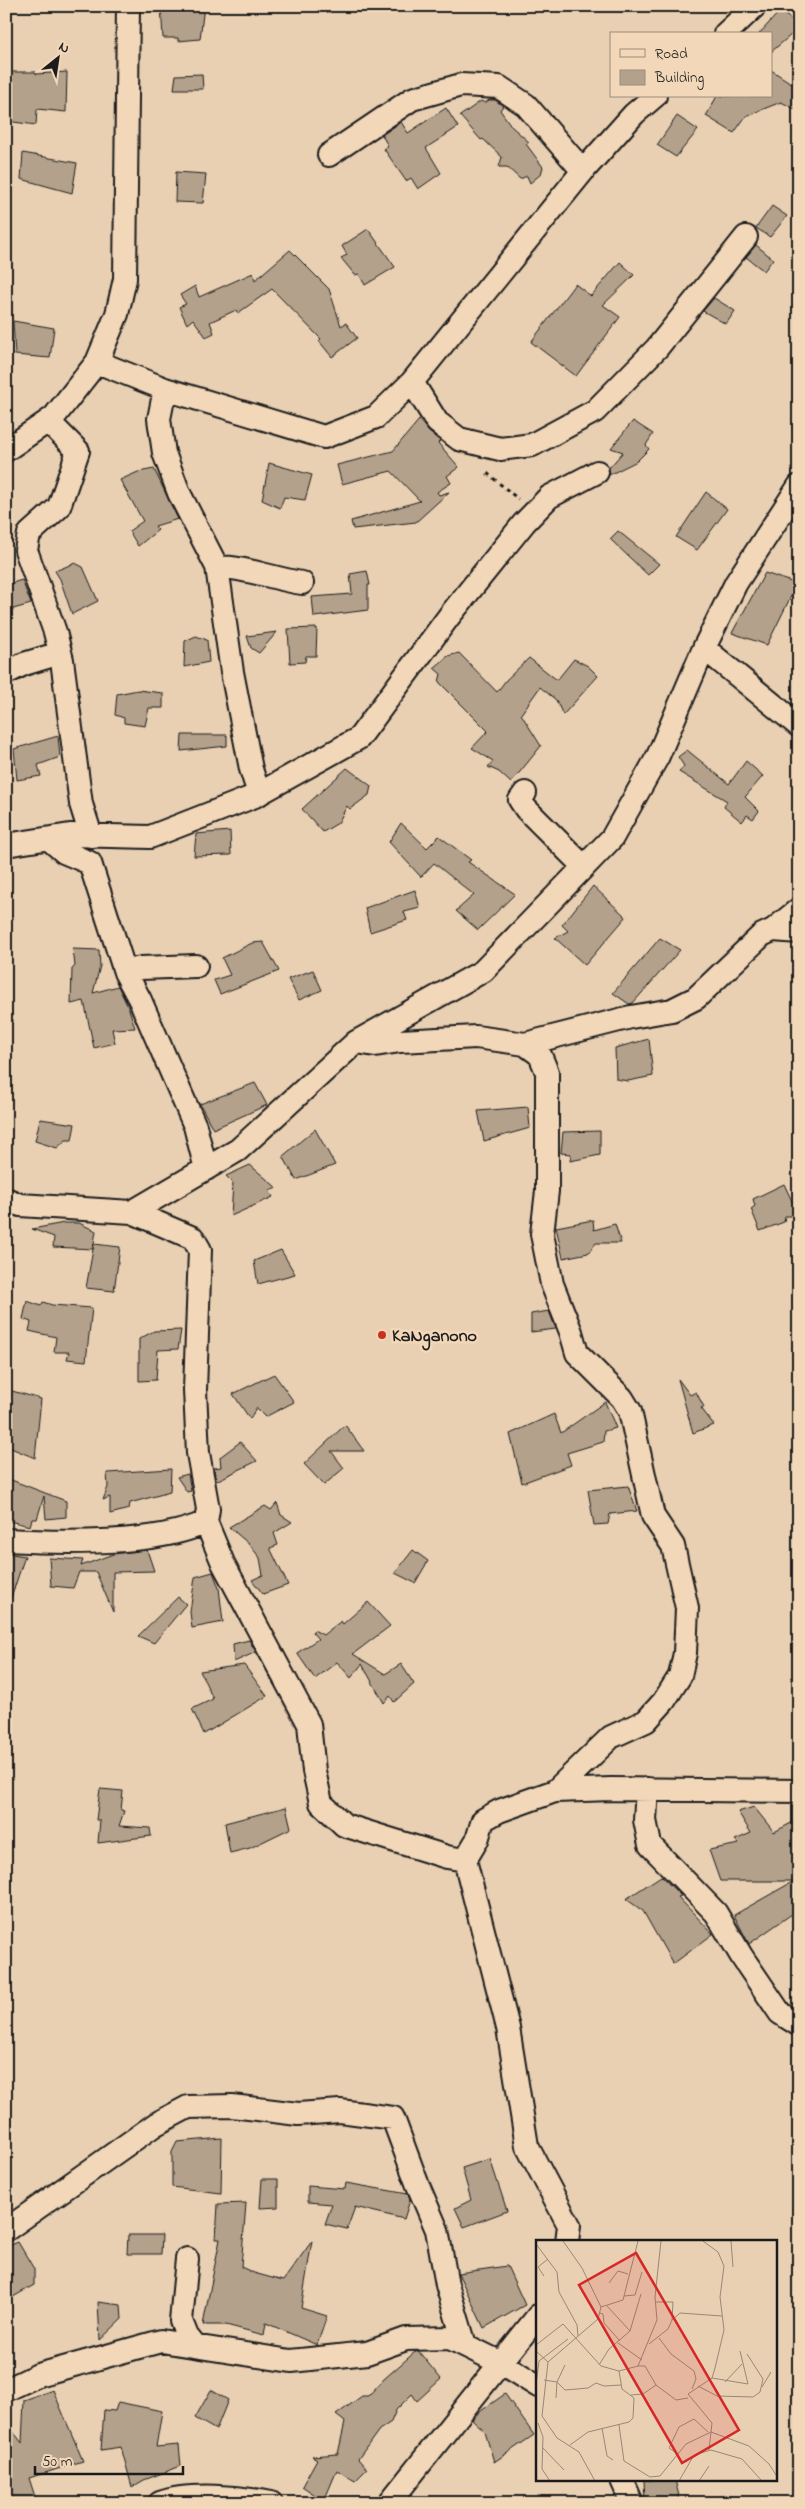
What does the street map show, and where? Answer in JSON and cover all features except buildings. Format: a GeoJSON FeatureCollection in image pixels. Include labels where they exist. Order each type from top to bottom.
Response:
{"type":"FeatureCollection","features":[{"type":"Feature","properties":{"kind":"street"},"geometry":{"type":"LineString","coordinates":[[6,450],[54,417],[97,362],[117,314],[125,279],[128,6]]}},
{"type":"Feature","properties":{"kind":"street"},"geometry":{"type":"LineString","coordinates":[[726,32],[755,6]]}},
{"type":"Feature","properties":{"kind":"street"},"geometry":{"type":"LineString","coordinates":[[328,155],[412,99],[461,85],[500,87],[526,105],[583,171]]}},
{"type":"Feature","properties":{"kind":"street"},"geometry":{"type":"LineString","coordinates":[[97,362],[166,389],[324,437],[376,417],[412,382],[583,171],[634,114],[652,98]]}},
{"type":"Feature","properties":{"kind":"street"},"geometry":{"type":"LineString","coordinates":[[412,382],[437,422],[459,439],[500,449],[532,445],[595,411],[657,348],[746,237]]}},
{"type":"Feature","properties":{"kind":"street"},"geometry":{"type":"LineString","coordinates":[[166,389],[159,419],[164,453],[179,493],[217,567],[232,672],[251,769],[259,794]]}},
{"type":"Feature","properties":{"kind":"street"},"geometry":{"type":"LineString","coordinates":[[48,421],[78,451],[59,507],[29,534],[26,550],[60,653],[82,804],[91,836]]}},
{"type":"Feature","properties":{"kind":"street"},"geometry":{"type":"LineString","coordinates":[[6,845],[70,835],[150,837],[259,794],[358,738],[450,615],[534,512],[549,497],[597,472]]}},
{"type":"Feature","properties":{"kind":"street"},"geometry":{"type":"LineString","coordinates":[[132,1212],[238,1150],[356,1042],[483,971],[612,838],[658,756],[704,648],[736,583],[799,486]]}},
{"type":"Feature","properties":{"kind":"street"},"geometry":{"type":"LineString","coordinates":[[217,567],[232,567],[302,584]]}},
{"type":"Feature","properties":{"kind":"street"},"geometry":{"type":"LineString","coordinates":[[704,648],[799,726]]}},
{"type":"Feature","properties":{"kind":"street"},"geometry":{"type":"LineString","coordinates":[[6,673],[24,664],[60,653]]}},
{"type":"Feature","properties":{"kind":"street"},"geometry":{"type":"LineString","coordinates":[[525,792],[520,800],[526,809],[584,867]]}},
{"type":"Feature","properties":{"kind":"street"},"geometry":{"type":"LineString","coordinates":[[49,839],[64,852],[90,862],[125,972],[140,1000],[195,1126],[206,1169]]}},
{"type":"Feature","properties":{"kind":"street"},"geometry":{"type":"LineString","coordinates":[[356,1042],[375,1045],[400,1041],[476,1037],[525,1044],[631,1017],[672,1010],[696,998],[762,935],[773,930],[799,909]]}},
{"type":"Feature","properties":{"kind":"street"},"geometry":{"type":"LineString","coordinates":[[773,930],[799,932]]}},
{"type":"Feature","properties":{"kind":"street"},"geometry":{"type":"LineString","coordinates":[[125,972],[142,968],[196,966]]}},
{"type":"Feature","properties":{"kind":"street"},"geometry":{"type":"LineString","coordinates":[[525,1044],[540,1055],[547,1072],[547,1191],[542,1234],[552,1284],[571,1332],[577,1353],[622,1398],[630,1411],[652,1516],[673,1546],[687,1608],[685,1653],[680,1676],[664,1700],[646,1721],[612,1737],[555,1791]]}},
{"type":"Feature","properties":{"kind":"street"},"geometry":{"type":"LineString","coordinates":[[6,1199],[20,1205],[132,1212],[193,1238],[200,1250],[195,1390],[198,1453],[208,1509],[206,1522],[223,1563],[309,1724],[314,1772],[321,1803],[344,1825],[447,1857],[465,1860]]}},
{"type":"Feature","properties":{"kind":"street"},"geometry":{"type":"LineString","coordinates":[[6,1540],[50,1543],[142,1537],[190,1530],[206,1522]]}},
{"type":"Feature","properties":{"kind":"street"},"geometry":{"type":"LineString","coordinates":[[647,1789],[645,1820],[650,1845],[716,1913],[742,1957],[780,2013],[799,2025]]}},
{"type":"Feature","properties":{"kind":"street"},"geometry":{"type":"LineString","coordinates":[[567,2240],[569,2225],[527,2146],[508,2028],[465,1860],[477,1840],[483,1820],[499,1811],[555,1791],[647,1789],[799,1791]]}},
{"type":"Feature","properties":{"kind":"street"},"geometry":{"type":"LineString","coordinates":[[6,2230],[156,2124],[188,2106],[232,2106],[298,2114],[340,2111],[393,2118],[437,2230],[447,2285],[465,2345]]}},
{"type":"Feature","properties":{"kind":"street"},"geometry":{"type":"LineString","coordinates":[[187,2259],[181,2321],[187,2336],[195,2346]]}},
{"type":"Feature","properties":{"kind":"street"},"geometry":{"type":"LineString","coordinates":[[389,2503],[536,2319]]}},
{"type":"Feature","properties":{"kind":"street"},"geometry":{"type":"LineString","coordinates":[[8,2384],[160,2341],[291,2361],[329,2359],[367,2353],[406,2339],[450,2338],[501,2363],[536,2385]]}},
{"type":"Feature","properties":{"kind":"street"},"geometry":{"type":"LineString","coordinates":[[623,2482],[632,2503]]}},
{"type":"Feature","properties":{"kind":"street"},"geometry":{"type":"LineString","coordinates":[[160,2503],[172,2498],[244,2497],[271,2503]]}},
{"type":"Feature","properties":{"kind":"path"},"geometry":{"type":"LineString","coordinates":[[487,473],[534,512]]}},
{"type":"Feature","properties":{"kind":"place","name":"KaNganono"},"geometry":{"type":"Point","coordinates":[382,1335]}}]}
